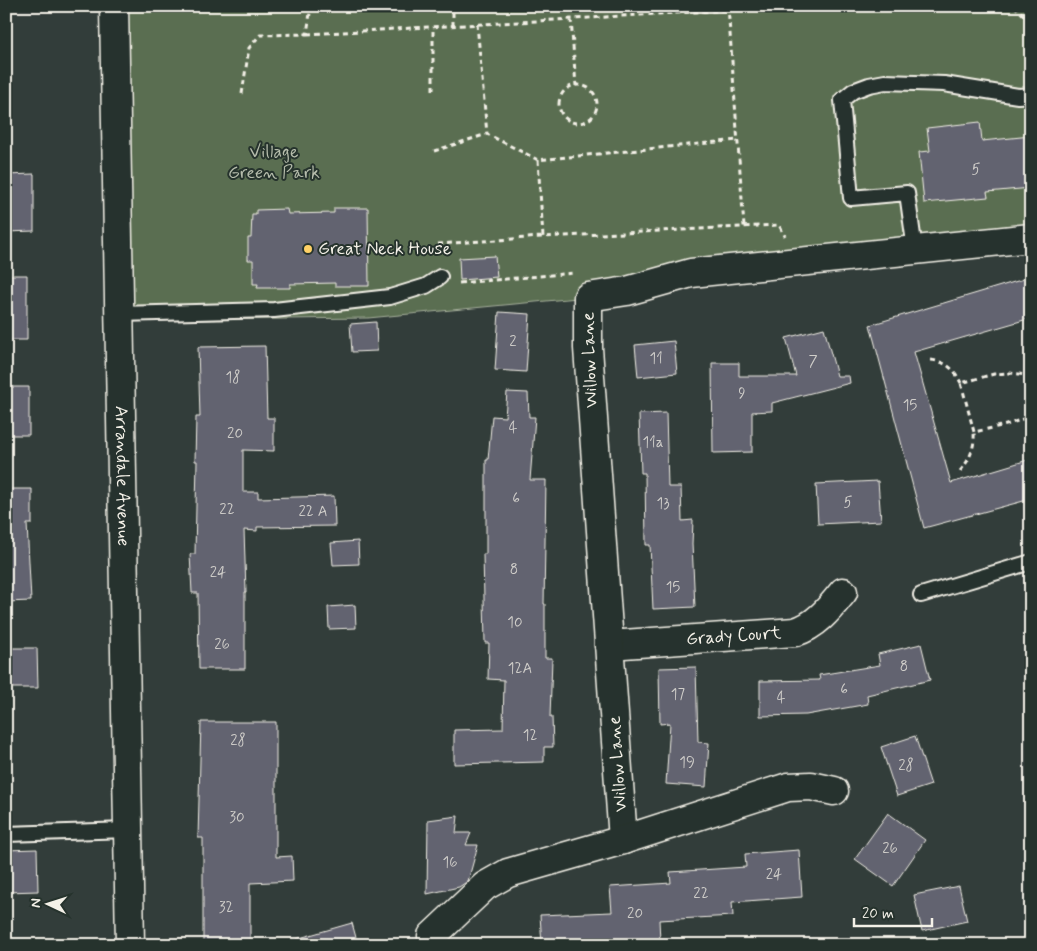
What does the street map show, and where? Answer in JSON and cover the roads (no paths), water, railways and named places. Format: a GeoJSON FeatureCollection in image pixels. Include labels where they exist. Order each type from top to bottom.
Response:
{"type":"FeatureCollection","features":[{"type":"Feature","properties":{"kind":"street","name":"Arrandale Avenue"},"geometry":{"type":"LineString","coordinates":[[114,6],[130,945]]}},
{"type":"Feature","properties":{"kind":"street","name":"Willow Lane"},"geometry":{"type":"LineString","coordinates":[[623,840],[588,348],[588,298],[627,291],[691,273],[1031,238]]}},
{"type":"Feature","properties":{"kind":"street","name":"Grady Court"},"geometry":{"type":"LineString","coordinates":[[609,645],[795,632],[818,620],[843,592]]}},
{"type":"Feature","properties":{"kind":"street"},"geometry":{"type":"LineString","coordinates":[[432,936],[485,886],[508,874],[623,840],[788,787],[811,786],[834,791]]}},
{"type":"Feature","properties":{"kind":"lane"},"geometry":{"type":"LineString","coordinates":[[915,250],[907,193],[851,198],[842,100],[853,91],[885,82],[944,84],[1018,96],[1031,95]]}},
{"type":"Feature","properties":{"kind":"lane"},"geometry":{"type":"LineString","coordinates":[[119,314],[274,310],[390,297],[426,286],[440,277]]}},
{"type":"Feature","properties":{"kind":"lane"},"geometry":{"type":"LineString","coordinates":[[921,595],[1031,562]]}},
{"type":"Feature","properties":{"kind":"lane"},"geometry":{"type":"LineString","coordinates":[[6,834],[128,830]]}},
{"type":"Feature","properties":{"kind":"place","name":"Great Neck House"},"geometry":{"type":"Point","coordinates":[308,249]}},
{"type":"Feature","properties":{"kind":"park label","name":"Village Green Park"},"geometry":{"type":"Point","coordinates":[274,162]}}]}
